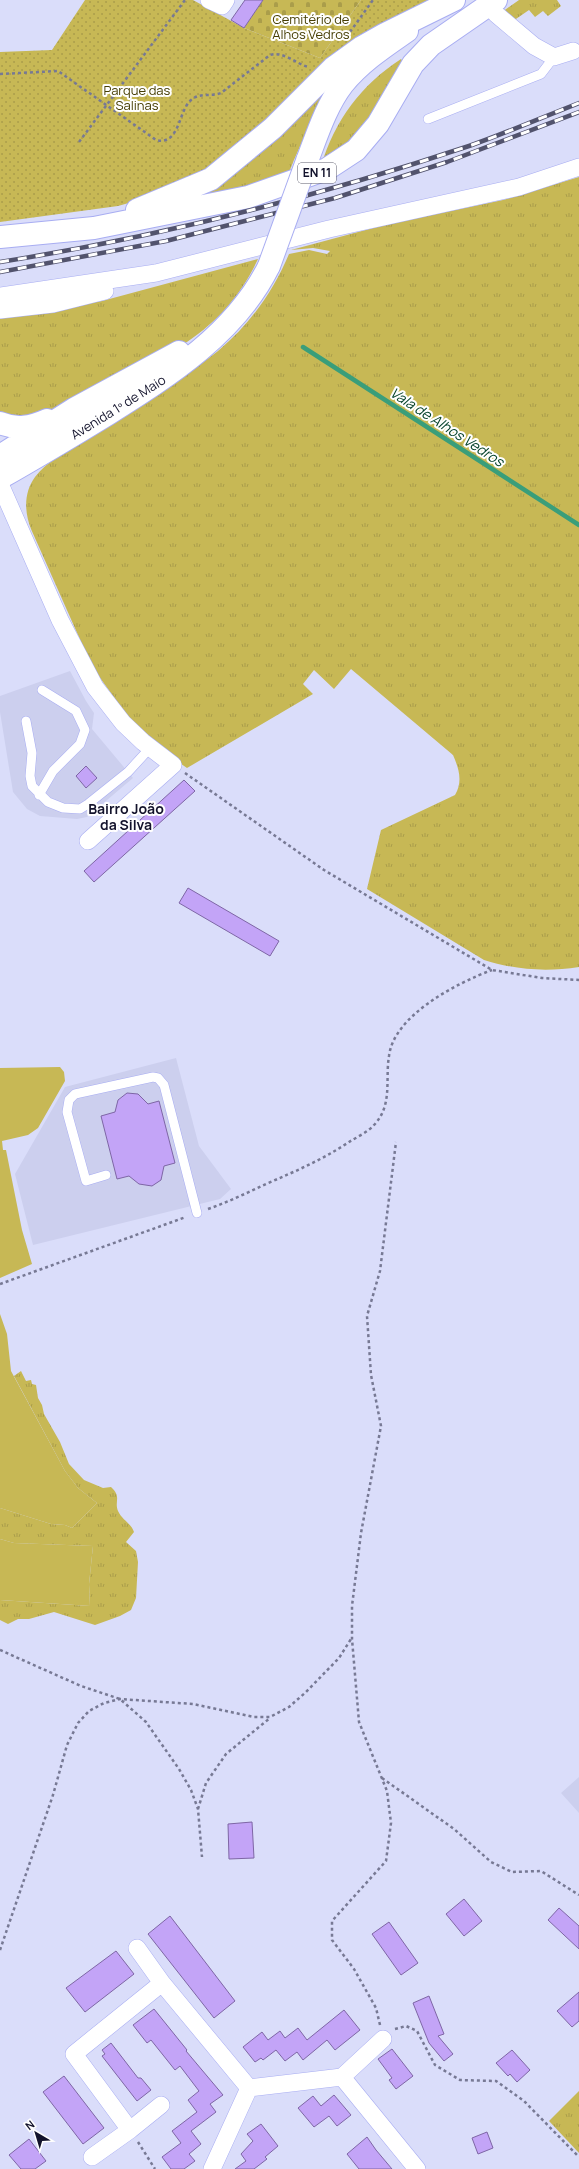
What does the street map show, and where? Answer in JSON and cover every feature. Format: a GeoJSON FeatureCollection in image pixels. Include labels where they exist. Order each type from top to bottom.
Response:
{"type":"FeatureCollection","features":[{"type":"Feature","properties":{"kind":"main road","name":"EN 11"},"geometry":{"type":"LineString","coordinates":[[94,228],[211,179],[273,128],[333,68],[362,47],[385,34],[454,0]]}},
{"type":"Feature","properties":{"kind":"main road","name":"EN 11"},"geometry":{"type":"LineString","coordinates":[[0,237],[94,228],[248,197],[327,169],[356,150],[378,124],[413,64],[431,45],[490,9]]}},
{"type":"Feature","properties":{"kind":"main road"},"geometry":{"type":"LineString","coordinates":[[317,134],[348,96],[376,69],[413,44],[443,28],[490,9]]}},
{"type":"Feature","properties":{"kind":"main road"},"geometry":{"type":"LineString","coordinates":[[317,134],[331,104],[343,84],[360,66],[435,10]]}},
{"type":"Feature","properties":{"kind":"main road","name":"Avenida 1º de Maio"},"geometry":{"type":"LineString","coordinates":[[0,478],[44,454],[147,389],[188,361],[228,324],[254,294],[269,266],[317,134]]}},
{"type":"Feature","properties":{"kind":"main road","name":"Avenida 1º de Maio"},"geometry":{"type":"LineString","coordinates":[[0,456],[74,409],[228,324]]}},
{"type":"Feature","properties":{"kind":"main road"},"geometry":{"type":"LineString","coordinates":[[0,423],[18,428],[32,426],[74,409]]}},
{"type":"Feature","properties":{"kind":"street"},"geometry":{"type":"LineString","coordinates":[[209,0],[222,6],[226,0]]}},
{"type":"Feature","properties":{"kind":"street"},"geometry":{"type":"LineString","coordinates":[[490,9],[534,46],[554,57],[577,49]]}},
{"type":"Feature","properties":{"kind":"street"},"geometry":{"type":"LineString","coordinates":[[0,310],[32,307],[82,297],[336,227],[519,187],[579,168]]}},
{"type":"Feature","properties":{"kind":"street"},"geometry":{"type":"LineString","coordinates":[[0,296],[126,279],[198,264]]}},
{"type":"Feature","properties":{"kind":"street"},"geometry":{"type":"LineString","coordinates":[[0,484],[60,620],[95,687],[123,724],[150,748],[173,765],[88,841]]}},
{"type":"Feature","properties":{"kind":"street"},"geometry":{"type":"LineString","coordinates":[[0,513],[22,534]]}},
{"type":"Feature","properties":{"kind":"street"},"geometry":{"type":"LineString","coordinates":[[137,1948],[162,1983],[249,2088]]}},
{"type":"Feature","properties":{"kind":"street"},"geometry":{"type":"LineString","coordinates":[[130,2130],[74,2054],[162,1983]]}},
{"type":"Feature","properties":{"kind":"street"},"geometry":{"type":"LineString","coordinates":[[249,2088],[342,2077],[383,2039]]}},
{"type":"Feature","properties":{"kind":"street"},"geometry":{"type":"LineString","coordinates":[[342,2077],[417,2169]]}},
{"type":"Feature","properties":{"kind":"street"},"geometry":{"type":"LineString","coordinates":[[212,2169],[249,2088]]}},
{"type":"Feature","properties":{"kind":"street"},"geometry":{"type":"LineString","coordinates":[[92,2156],[130,2130],[161,2105]]}},
{"type":"Feature","properties":{"kind":"lane"},"geometry":{"type":"LineString","coordinates":[[428,119],[541,74],[554,57]]}},
{"type":"Feature","properties":{"kind":"lane"},"geometry":{"type":"LineString","coordinates":[[39,794],[53,771],[80,744],[85,730],[76,711],[42,690]]}},
{"type":"Feature","properties":{"kind":"lane"},"geometry":{"type":"LineString","coordinates":[[26,721],[32,753],[30,776],[32,786],[48,802],[63,808],[80,809],[128,772],[150,748]]}},
{"type":"Feature","properties":{"kind":"lane"},"geometry":{"type":"LineString","coordinates":[[106,1175],[86,1181],[67,1112],[70,1100],[76,1094],[152,1077],[158,1078],[164,1085],[198,1213]]}},
{"type":"Feature","properties":{"kind":"path"},"geometry":{"type":"LineString","coordinates":[[79,142],[184,0]]}},
{"type":"Feature","properties":{"kind":"path"},"geometry":{"type":"LineString","coordinates":[[348,34],[373,0]]}},
{"type":"Feature","properties":{"kind":"path"},"geometry":{"type":"LineString","coordinates":[[0,74],[58,71],[156,140],[166,141],[174,132],[191,99],[199,96],[214,96],[220,93],[270,55],[276,53],[311,67]]}},
{"type":"Feature","properties":{"kind":"path"},"geometry":{"type":"LineString","coordinates":[[173,765],[324,870],[492,970],[542,978],[579,980]]}},
{"type":"Feature","properties":{"kind":"path"},"geometry":{"type":"LineString","coordinates":[[0,1284],[198,1213],[321,1160],[374,1125],[383,1111],[388,1093],[388,1057],[391,1046],[402,1027],[422,1008],[444,993],[472,977],[492,970]]}},
{"type":"Feature","properties":{"kind":"path"},"geometry":{"type":"LineString","coordinates":[[396,1142],[380,1271],[367,1316],[371,1375],[381,1426],[361,1533],[352,1606],[352,1639],[360,1722],[387,1791],[391,1824],[386,1861],[332,1921],[332,1940],[354,1970],[376,2008],[383,2039],[393,2030],[406,2026],[417,2031],[435,2066],[460,2080],[496,2081],[524,2101],[579,2157]]}},
{"type":"Feature","properties":{"kind":"path"},"geometry":{"type":"LineString","coordinates":[[198,1809],[206,1783],[226,1754],[270,1717],[290,1707],[340,1658],[352,1639]]}},
{"type":"Feature","properties":{"kind":"path"},"geometry":{"type":"LineString","coordinates":[[0,1650],[82,1686],[120,1699],[193,1704],[254,1717],[270,1717]]}},
{"type":"Feature","properties":{"kind":"path"},"geometry":{"type":"LineString","coordinates":[[120,1699],[146,1722],[166,1749],[191,1790],[198,1809],[202,1857]]}},
{"type":"Feature","properties":{"kind":"path"},"geometry":{"type":"LineString","coordinates":[[0,1950],[53,1795],[67,1745],[78,1723],[89,1711],[104,1703],[120,1699]]}},
{"type":"Feature","properties":{"kind":"path"},"geometry":{"type":"LineString","coordinates":[[382,1778],[454,1829],[491,1862],[512,1872],[541,1871],[579,1895]]}},
{"type":"Feature","properties":{"kind":"path"},"geometry":{"type":"LineString","coordinates":[[130,2130],[155,2169]]}},
{"type":"Feature","properties":{"kind":"shaded area"},"geometry":{"type":"Polygon","coordinates":[[[70,671],[94,713],[92,729],[133,778],[87,817],[77,819],[40,816],[27,809],[13,792],[0,712],[0,696],[70,671]]]}},
{"type":"Feature","properties":{"kind":"shaded area"},"geometry":{"type":"Polygon","coordinates":[[[176,1058],[199,1146],[231,1189],[220,1199],[33,1245],[15,1174],[65,1087],[176,1058]]]}},
{"type":"Feature","properties":{"kind":"shaded area"},"geometry":{"type":"Polygon","coordinates":[[[579,1777],[579,1813],[561,1793],[579,1777]]]}},
{"type":"Feature","properties":{"kind":"green space","name":"Parque das Salinas"},"geometry":{"type":"Polygon","coordinates":[[[85,0],[193,0],[244,28],[320,58],[361,0],[429,0],[227,159],[157,195],[118,206],[0,222],[0,52],[52,50],[85,0]]]}},
{"type":"Feature","properties":{"kind":"green space","name":"Cemitério de Alhos Vedros"},"geometry":{"type":"Polygon","coordinates":[[[263,0],[361,0],[320,58],[244,28],[263,0]]]}},
{"type":"Feature","properties":{"kind":"green space"},"geometry":{"type":"Polygon","coordinates":[[[519,0],[557,0],[561,6],[548,16],[543,11],[535,17],[529,10],[513,21],[502,12],[519,0]]]}},
{"type":"Feature","properties":{"kind":"green space"},"geometry":{"type":"Polygon","coordinates":[[[401,59],[405,64],[365,130],[321,166],[334,134],[351,105],[374,80],[401,59]]]}},
{"type":"Feature","properties":{"kind":"green space"},"geometry":{"type":"Polygon","coordinates":[[[347,64],[314,118],[288,175],[190,202],[347,64]]]}},
{"type":"Feature","properties":{"kind":"green space"},"geometry":{"type":"Polygon","coordinates":[[[579,177],[579,967],[543,970],[519,968],[484,960],[367,889],[381,830],[455,795],[459,785],[459,775],[453,755],[351,669],[334,689],[314,670],[303,684],[313,694],[187,768],[158,748],[126,714],[98,675],[86,653],[31,529],[27,515],[26,502],[31,483],[39,472],[50,462],[205,361],[230,341],[260,307],[276,281],[289,254],[309,250],[327,254],[330,251],[313,248],[291,250],[388,224],[503,200],[579,177]]]}},
{"type":"Feature","properties":{"kind":"green space"},"geometry":{"type":"Polygon","coordinates":[[[258,259],[237,295],[228,306],[199,334],[187,342],[40,419],[0,415],[0,317],[102,301],[258,259]]]}},
{"type":"Feature","properties":{"kind":"green space"},"geometry":{"type":"Polygon","coordinates":[[[60,1067],[64,1072],[65,1081],[38,1128],[28,1135],[2,1141],[3,1150],[6,1150],[22,1230],[32,1264],[0,1278],[0,1068],[60,1067]]]}},
{"type":"Feature","properties":{"kind":"green space"},"geometry":{"type":"Polygon","coordinates":[[[0,1314],[7,1334],[11,1371],[65,1471],[78,1488],[97,1503],[72,1528],[65,1525],[51,1524],[0,1508],[0,1314]]]}},
{"type":"Feature","properties":{"kind":"green space"},"geometry":{"type":"Polygon","coordinates":[[[21,1371],[26,1381],[31,1380],[32,1384],[36,1385],[38,1398],[42,1405],[44,1414],[60,1442],[69,1464],[84,1480],[103,1488],[111,1487],[114,1490],[117,1496],[118,1511],[131,1526],[134,1532],[126,1542],[136,1551],[138,1562],[136,1598],[131,1610],[120,1616],[95,1625],[54,1612],[29,1619],[18,1619],[8,1624],[0,1620],[0,1600],[90,1606],[89,1584],[93,1546],[14,1543],[0,1539],[0,1508],[51,1524],[65,1525],[72,1528],[97,1503],[78,1488],[65,1471],[14,1376],[21,1371]]]}},
{"type":"Feature","properties":{"kind":"green space"},"geometry":{"type":"Polygon","coordinates":[[[0,1539],[14,1543],[93,1546],[89,1584],[90,1606],[0,1600],[0,1539]]]}},
{"type":"Feature","properties":{"kind":"green space"},"geometry":{"type":"Polygon","coordinates":[[[579,2091],[579,2153],[549,2121],[579,2091]]]}},
{"type":"Feature","properties":{"kind":"building"},"geometry":{"type":"Polygon","coordinates":[[[245,0],[263,0],[244,28],[231,20],[245,0]]]}},
{"type":"Feature","properties":{"kind":"building"},"geometry":{"type":"Polygon","coordinates":[[[86,766],[97,778],[86,788],[76,776],[86,766]]]}},
{"type":"Feature","properties":{"kind":"building"},"geometry":{"type":"Polygon","coordinates":[[[184,780],[195,791],[94,882],[84,871],[184,780]]]}},
{"type":"Feature","properties":{"kind":"building"},"geometry":{"type":"Polygon","coordinates":[[[188,888],[279,941],[270,956],[179,903],[188,888]]]}},
{"type":"Feature","properties":{"kind":"building"},"geometry":{"type":"Polygon","coordinates":[[[127,1093],[138,1094],[148,1104],[159,1101],[175,1163],[164,1166],[161,1180],[152,1186],[139,1184],[129,1176],[117,1179],[101,1116],[115,1112],[118,1100],[127,1093]]]}},
{"type":"Feature","properties":{"kind":"building"},"geometry":{"type":"Polygon","coordinates":[[[252,1822],[254,1858],[229,1859],[228,1824],[252,1822]]]}},
{"type":"Feature","properties":{"kind":"building"},"geometry":{"type":"Polygon","coordinates":[[[464,1899],[482,1921],[464,1936],[446,1914],[464,1899]]]}},
{"type":"Feature","properties":{"kind":"building"},"geometry":{"type":"Polygon","coordinates":[[[559,1908],[579,1926],[579,1949],[548,1920],[559,1908]]]}},
{"type":"Feature","properties":{"kind":"building"},"geometry":{"type":"Polygon","coordinates":[[[170,1916],[235,2001],[214,2018],[148,1934],[170,1916]]]}},
{"type":"Feature","properties":{"kind":"building"},"geometry":{"type":"Polygon","coordinates":[[[389,1922],[418,1963],[401,1975],[372,1934],[389,1922]]]}},
{"type":"Feature","properties":{"kind":"building"},"geometry":{"type":"Polygon","coordinates":[[[116,1951],[134,1974],[85,2012],[66,1988],[116,1951]]]}},
{"type":"Feature","properties":{"kind":"building"},"geometry":{"type":"Polygon","coordinates":[[[579,1992],[579,2021],[572,2027],[557,2011],[579,1992]]]}},
{"type":"Feature","properties":{"kind":"building"},"geometry":{"type":"Polygon","coordinates":[[[429,1996],[444,2034],[438,2036],[453,2054],[444,2061],[429,2043],[413,2003],[429,1996]]]}},
{"type":"Feature","properties":{"kind":"building"},"geometry":{"type":"Polygon","coordinates":[[[154,2009],[187,2050],[186,2051],[223,2095],[210,2104],[216,2112],[191,2131],[201,2144],[189,2154],[195,2161],[184,2169],[171,2169],[162,2157],[181,2143],[172,2131],[197,2112],[188,2100],[199,2091],[180,2066],[175,2070],[151,2040],[147,2043],[133,2025],[154,2009]]]}},
{"type":"Feature","properties":{"kind":"building"},"geometry":{"type":"Polygon","coordinates":[[[344,2010],[360,2030],[335,2050],[327,2040],[303,2060],[297,2052],[285,2061],[276,2050],[263,2060],[261,2058],[255,2062],[243,2047],[262,2032],[268,2040],[280,2031],[285,2038],[298,2028],[307,2040],[344,2010]]]}},
{"type":"Feature","properties":{"kind":"building"},"geometry":{"type":"Polygon","coordinates":[[[111,2043],[138,2078],[141,2078],[151,2090],[137,2101],[102,2056],[105,2054],[102,2050],[111,2043]]]}},
{"type":"Feature","properties":{"kind":"building"},"geometry":{"type":"Polygon","coordinates":[[[392,2049],[413,2076],[396,2089],[389,2080],[392,2078],[378,2059],[392,2049]]]}},
{"type":"Feature","properties":{"kind":"building"},"geometry":{"type":"Polygon","coordinates":[[[512,2050],[530,2070],[517,2082],[510,2074],[508,2076],[496,2063],[512,2050]]]}},
{"type":"Feature","properties":{"kind":"building"},"geometry":{"type":"Polygon","coordinates":[[[64,2076],[104,2128],[83,2144],[43,2092],[64,2076]]]}},
{"type":"Feature","properties":{"kind":"building"},"geometry":{"type":"Polygon","coordinates":[[[334,2095],[351,2115],[337,2126],[329,2116],[314,2127],[298,2108],[313,2096],[321,2106],[334,2095]]]}},
{"type":"Feature","properties":{"kind":"building"},"geometry":{"type":"Polygon","coordinates":[[[261,2124],[278,2146],[265,2157],[267,2159],[254,2169],[235,2169],[246,2161],[241,2154],[253,2141],[247,2134],[261,2124]]]}},
{"type":"Feature","properties":{"kind":"building"},"geometry":{"type":"Polygon","coordinates":[[[487,2132],[493,2148],[478,2154],[472,2138],[487,2132]]]}},
{"type":"Feature","properties":{"kind":"building"},"geometry":{"type":"Polygon","coordinates":[[[367,2137],[392,2169],[359,2169],[347,2154],[367,2137]]]}},
{"type":"Feature","properties":{"kind":"building"},"geometry":{"type":"Polygon","coordinates":[[[29,2139],[46,2161],[35,2169],[21,2169],[9,2155],[29,2139]]]}},
{"type":"Feature","properties":{"kind":"waterway","name":"Vala de Alhos Vedros"},"geometry":{"type":"LineString","coordinates":[[303,347],[579,525]]}},
{"type":"Feature","properties":{"kind":"railway"},"geometry":{"type":"LineString","coordinates":[[0,262],[60,252],[178,228],[295,199],[411,165],[469,146],[579,103]]}},
{"type":"Feature","properties":{"kind":"railway"},"geometry":{"type":"LineString","coordinates":[[0,272],[166,241],[335,198],[447,162],[579,112]]}},
{"type":"Feature","properties":{"kind":"district","name":"Bairro João da Silva"},"geometry":{"type":"Point","coordinates":[126,818]}}]}
